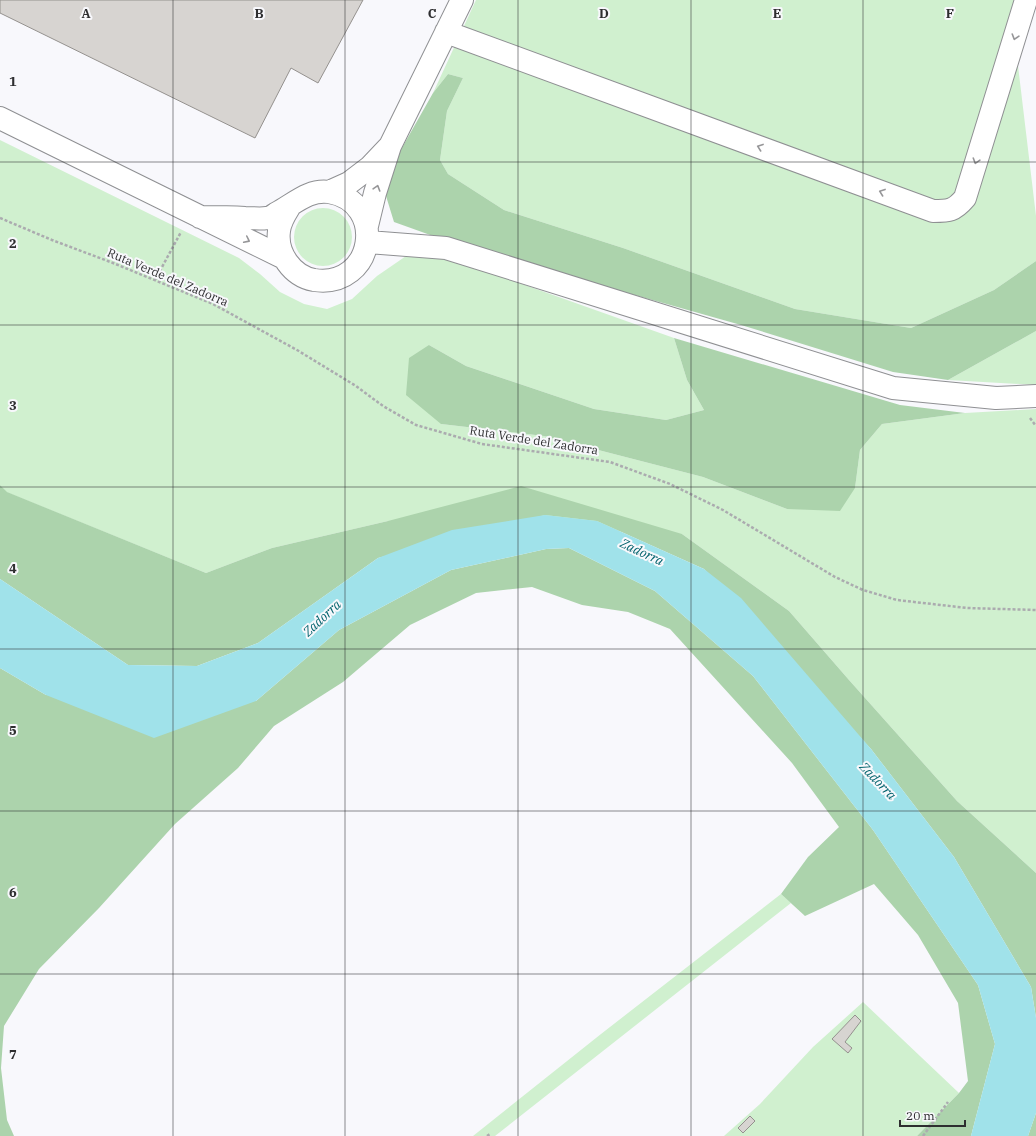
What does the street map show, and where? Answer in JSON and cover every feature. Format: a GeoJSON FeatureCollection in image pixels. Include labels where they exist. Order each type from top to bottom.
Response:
{"type":"FeatureCollection","features":[{"type":"Feature","properties":{"kind":"street"},"geometry":{"type":"LineString","coordinates":[[290,206],[282,218],[278,231],[279,245],[284,258],[294,271],[308,279],[324,281],[340,278],[353,270],[363,257],[375,194],[390,146],[462,0]]}},
{"type":"Feature","properties":{"kind":"street"},"geometry":{"type":"LineString","coordinates":[[446,32],[933,211],[948,211],[957,208],[965,198],[1026,0]]}},
{"type":"Feature","properties":{"kind":"street"},"geometry":{"type":"LineString","coordinates":[[0,118],[284,258]]}},
{"type":"Feature","properties":{"kind":"street"},"geometry":{"type":"LineString","coordinates":[[329,192],[349,183],[370,167],[390,146]]}},
{"type":"Feature","properties":{"kind":"street"},"geometry":{"type":"LineString","coordinates":[[200,217],[268,218],[314,192],[329,192],[341,196],[353,203],[362,213],[367,234]]}},
{"type":"Feature","properties":{"kind":"street"},"geometry":{"type":"LineString","coordinates":[[367,234],[446,248],[893,388],[996,398],[1036,396]]}},
{"type":"Feature","properties":{"kind":"path","name":"Ruta Verde del Zadorra"},"geometry":{"type":"LineString","coordinates":[[0,218],[213,304],[297,350],[356,386],[383,406],[416,424],[482,444],[610,462],[670,484],[723,510],[835,577],[863,590],[897,600],[967,608],[1036,610]]}},
{"type":"Feature","properties":{"kind":"path"},"geometry":{"type":"LineString","coordinates":[[155,280],[182,229]]}},
{"type":"Feature","properties":{"kind":"path"},"geometry":{"type":"LineString","coordinates":[[923,1136],[948,1102]]}},
{"type":"Feature","properties":{"kind":"green space"},"geometry":{"type":"Polygon","coordinates":[[[476,0],[1027,0],[1016,49],[1036,216],[1036,261],[994,290],[911,328],[795,309],[623,248],[504,210],[448,174],[440,160],[447,111],[463,78],[448,74],[433,93],[476,0]]]}},
{"type":"Feature","properties":{"kind":"green space"},"geometry":{"type":"Polygon","coordinates":[[[448,74],[463,78],[447,111],[440,160],[448,174],[504,210],[623,248],[795,309],[911,328],[994,290],[1036,261],[1036,331],[948,380],[893,372],[741,325],[461,246],[394,222],[382,183],[433,93],[448,74]]]}},
{"type":"Feature","properties":{"kind":"green space"},"geometry":{"type":"Polygon","coordinates":[[[0,140],[239,258],[280,292],[304,304],[327,309],[352,299],[377,276],[409,254],[426,252],[466,264],[674,338],[687,380],[704,410],[666,420],[594,409],[466,366],[429,345],[441,424],[544,436],[703,477],[787,509],[855,488],[860,450],[882,424],[965,413],[1036,409],[1036,873],[957,801],[789,611],[682,534],[388,521],[272,548],[206,573],[6,492],[0,485],[0,140]]]}},
{"type":"Feature","properties":{"kind":"green space"},"geometry":{"type":"Polygon","coordinates":[[[323,208],[334,210],[347,221],[350,226],[352,237],[350,248],[339,261],[334,264],[323,266],[312,264],[299,253],[296,248],[294,237],[296,226],[307,213],[312,210],[323,208]]]}},
{"type":"Feature","properties":{"kind":"green space"},"geometry":{"type":"Polygon","coordinates":[[[1036,331],[1036,385],[948,380],[1036,331]]]}},
{"type":"Feature","properties":{"kind":"green space"},"geometry":{"type":"Polygon","coordinates":[[[674,338],[900,405],[965,413],[882,424],[860,450],[855,488],[840,511],[787,509],[703,477],[544,436],[441,424],[406,395],[409,358],[429,345],[466,366],[594,409],[666,420],[704,410],[687,380],[674,338]]]}},
{"type":"Feature","properties":{"kind":"green space"},"geometry":{"type":"Polygon","coordinates":[[[0,485],[7,492],[206,573],[272,548],[388,521],[521,486],[682,534],[789,611],[957,801],[1036,873],[1036,1018],[1031,987],[954,857],[871,749],[704,569],[597,521],[545,515],[378,558],[258,643],[197,666],[128,665],[0,579],[0,485]]]}},
{"type":"Feature","properties":{"kind":"green space"},"geometry":{"type":"Polygon","coordinates":[[[569,548],[655,591],[753,676],[873,830],[978,985],[995,1044],[971,1136],[917,1136],[959,1093],[968,1081],[958,1003],[918,935],[874,884],[805,916],[781,894],[808,857],[839,827],[792,763],[670,629],[628,612],[582,605],[532,587],[476,593],[410,625],[343,682],[274,726],[238,768],[175,824],[99,908],[39,969],[4,1026],[1,1068],[7,1120],[14,1136],[0,1136],[0,668],[46,695],[256,701],[339,630],[451,570],[546,549],[569,548]]]}},
{"type":"Feature","properties":{"kind":"green space"},"geometry":{"type":"Polygon","coordinates":[[[781,894],[791,903],[495,1136],[473,1136],[601,1034],[781,894]]]}},
{"type":"Feature","properties":{"kind":"green space"},"geometry":{"type":"Polygon","coordinates":[[[863,1002],[959,1093],[917,1136],[724,1136],[760,1104],[813,1047],[863,1002]]]}},
{"type":"Feature","properties":{"kind":"green space"},"geometry":{"type":"Polygon","coordinates":[[[1036,1113],[1036,1136],[1028,1136],[1036,1113]]]}},
{"type":"Feature","properties":{"kind":"water","name":"Zadorra"},"geometry":{"type":"Polygon","coordinates":[[[545,515],[597,521],[704,569],[741,598],[871,749],[954,857],[1031,987],[1036,1018],[1036,1113],[1028,1136],[971,1136],[995,1044],[978,985],[873,830],[753,676],[655,591],[569,548],[546,549],[451,570],[339,630],[256,701],[154,738],[46,695],[0,668],[0,579],[128,665],[197,666],[258,643],[378,558],[452,530],[545,515]]]}},
{"type":"Feature","properties":{"kind":"building"},"geometry":{"type":"Polygon","coordinates":[[[0,0],[363,0],[318,83],[291,68],[255,138],[0,13],[0,0]]]}},
{"type":"Feature","properties":{"kind":"building"},"geometry":{"type":"Polygon","coordinates":[[[855,1015],[861,1021],[845,1042],[852,1048],[848,1053],[832,1039],[855,1015]]]}},
{"type":"Feature","properties":{"kind":"building"},"geometry":{"type":"Polygon","coordinates":[[[750,1116],[755,1121],[743,1133],[738,1128],[750,1116]]]}}]}
